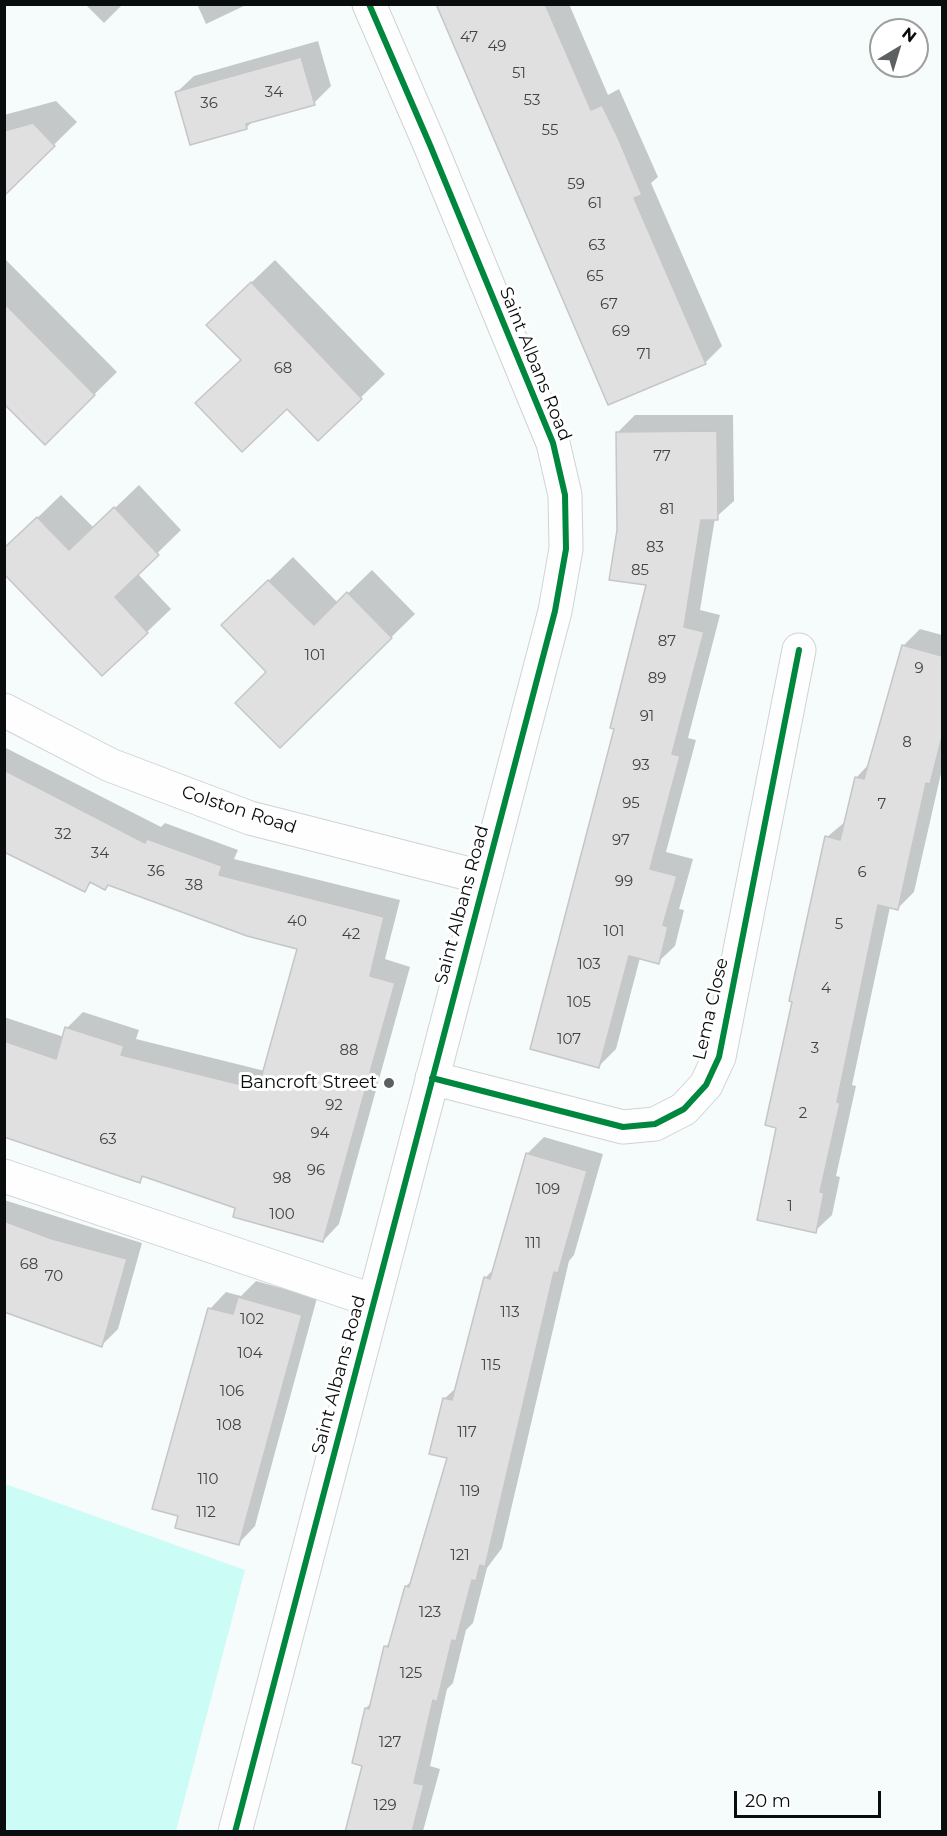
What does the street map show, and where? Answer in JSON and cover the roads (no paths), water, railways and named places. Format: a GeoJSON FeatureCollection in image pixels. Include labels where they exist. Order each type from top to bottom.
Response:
{"type":"FeatureCollection","features":[{"type":"Feature","properties":{"kind":"street","name":"Saint Albans Road"},"geometry":{"type":"LineString","coordinates":[[235,1832],[555,610],[566,549],[565,495],[552,443],[430,145],[369,4]]}},
{"type":"Feature","properties":{"kind":"street","name":"Lema Close"},"geometry":{"type":"LineString","coordinates":[[432,1078],[623,1127],[655,1124],[684,1109],[706,1085],[719,1057],[799,650]]}},
{"type":"Feature","properties":{"kind":"street","name":"Colston Road"},"geometry":{"type":"LineString","coordinates":[[4,710],[110,765],[250,818],[485,878]]}},
{"type":"Feature","properties":{"kind":"street"},"geometry":{"type":"LineString","coordinates":[[4,1176],[374,1301]]}},
{"type":"Feature","properties":{"kind":"place","name":"Bancroft Street"},"geometry":{"type":"Point","coordinates":[389,1083]}}]}
